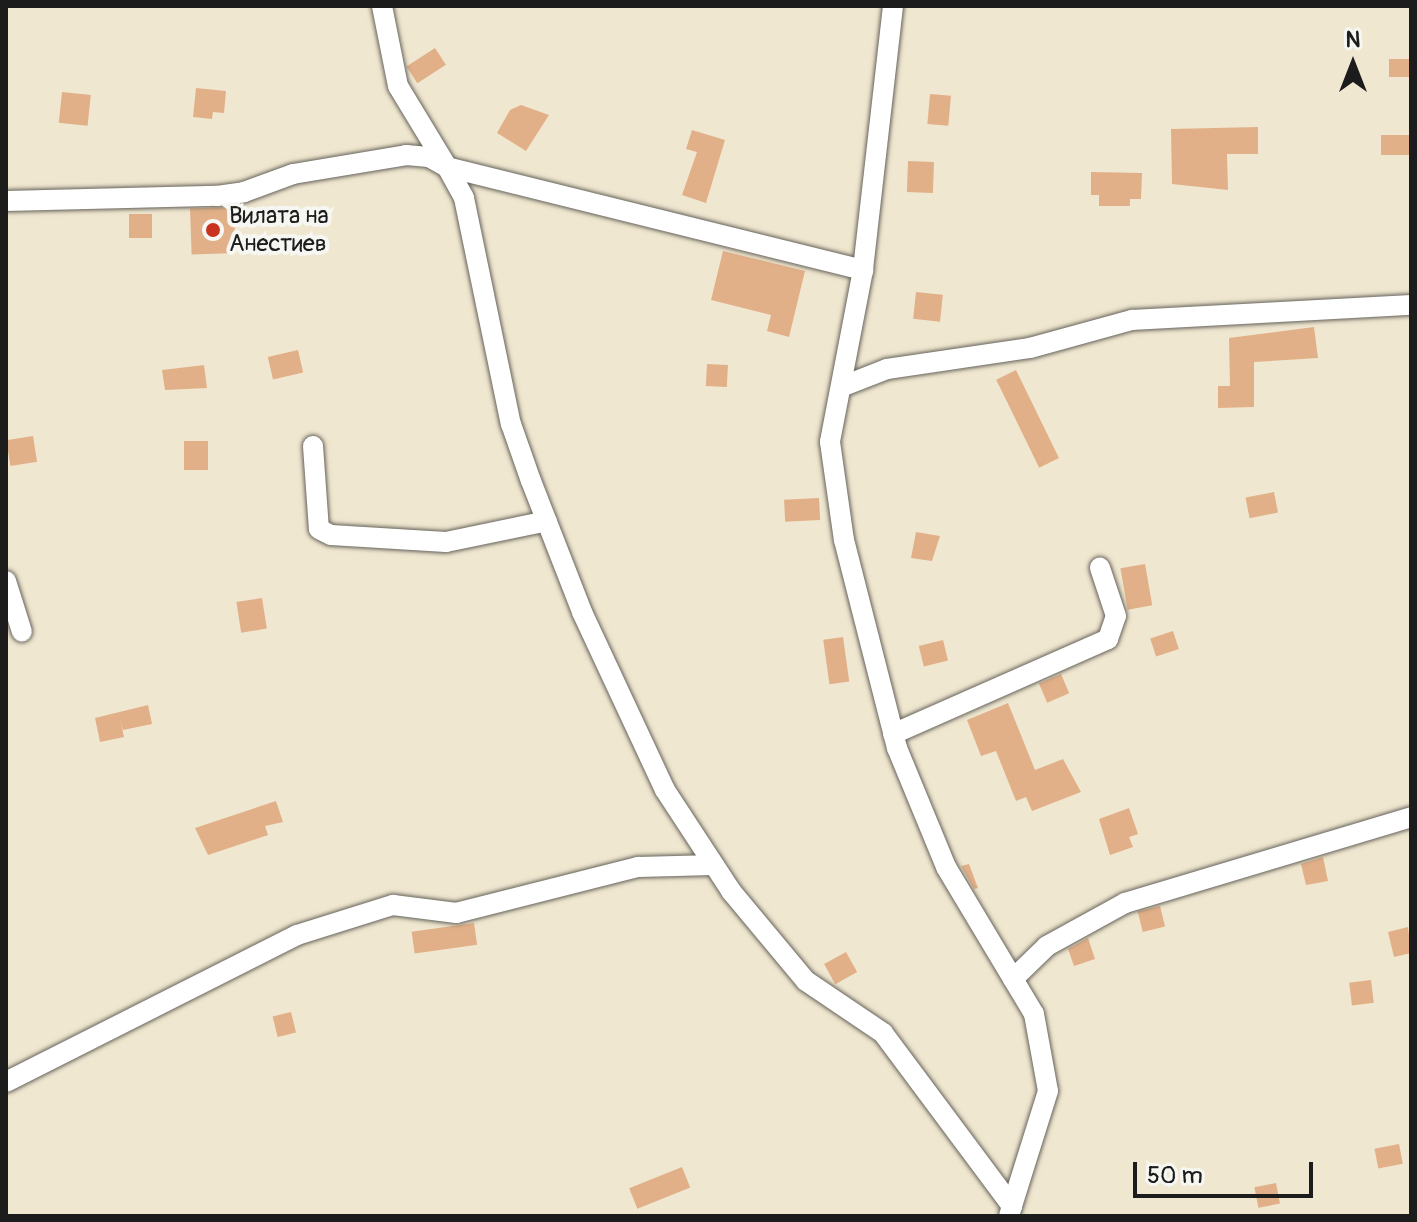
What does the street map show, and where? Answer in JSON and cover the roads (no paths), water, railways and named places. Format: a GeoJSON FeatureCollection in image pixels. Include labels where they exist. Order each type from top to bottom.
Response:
{"type":"FeatureCollection","features":[{"type":"Feature","properties":{"kind":"street"},"geometry":{"type":"LineString","coordinates":[[382,6],[398,86],[464,198],[511,424],[617,693],[665,790],[714,865],[806,981],[883,1033],[1011,1211]]}},
{"type":"Feature","properties":{"kind":"street"},"geometry":{"type":"LineString","coordinates":[[893,6],[863,270],[830,442],[844,540],[893,734],[946,867],[1034,1014],[1048,1091],[1011,1211]]}},
{"type":"Feature","properties":{"kind":"street"},"geometry":{"type":"LineString","coordinates":[[6,201],[217,196],[244,192],[293,174],[406,155],[429,157],[447,167],[863,270]]}},
{"type":"Feature","properties":{"kind":"street"},"geometry":{"type":"LineString","coordinates":[[841,387],[887,369],[1030,348],[1132,320],[1411,305]]}},
{"type":"Feature","properties":{"kind":"street"},"geometry":{"type":"LineString","coordinates":[[313,446],[319,529],[331,535],[446,542],[547,521]]}},
{"type":"Feature","properties":{"kind":"street"},"geometry":{"type":"LineString","coordinates":[[893,734],[1108,639],[1116,616],[1100,568]]}},
{"type":"Feature","properties":{"kind":"street"},"geometry":{"type":"LineString","coordinates":[[6,581],[22,632]]}},
{"type":"Feature","properties":{"kind":"street"},"geometry":{"type":"LineString","coordinates":[[1013,979],[1047,946],[1125,903],[1411,817]]}},
{"type":"Feature","properties":{"kind":"street"},"geometry":{"type":"LineString","coordinates":[[6,1082],[297,935],[393,905],[456,913],[638,867],[714,865]]}},
{"type":"Feature","properties":{"kind":"place","name":"Вилата на Анестиев"},"geometry":{"type":"Point","coordinates":[213,230]}}]}
